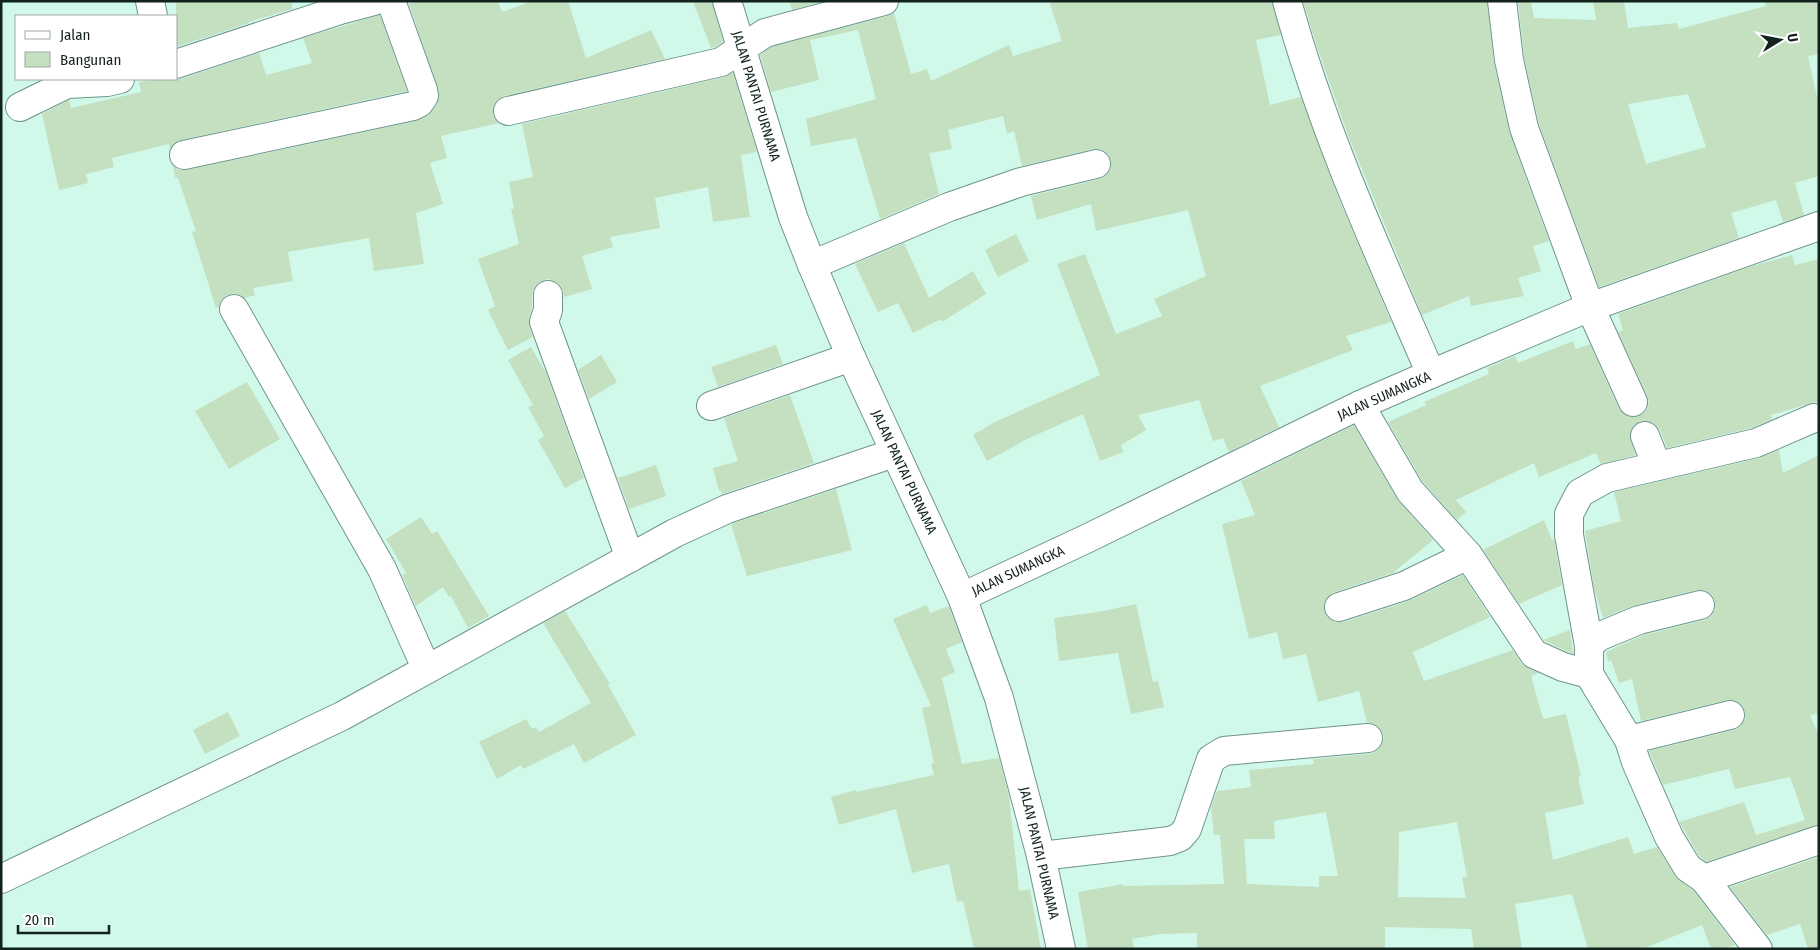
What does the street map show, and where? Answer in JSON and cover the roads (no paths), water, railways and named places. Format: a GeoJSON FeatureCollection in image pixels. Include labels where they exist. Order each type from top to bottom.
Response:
{"type":"FeatureCollection","features":[{"type":"Feature","properties":{"kind":"street"},"geometry":{"type":"LineString","coordinates":[[150,1],[152,15]]}},
{"type":"Feature","properties":{"kind":"street"},"geometry":{"type":"LineString","coordinates":[[178,63],[338,6],[374,1]]}},
{"type":"Feature","properties":{"kind":"street"},"geometry":{"type":"LineString","coordinates":[[184,155],[413,106],[419,103],[424,96],[423,90],[391,1]]}},
{"type":"Feature","properties":{"kind":"street","name":"JALAN PANTAI PURNAMA"},"geometry":{"type":"LineString","coordinates":[[727,1],[793,216],[812,265],[894,453],[962,597],[999,698],[1041,856],[1062,949]]}},
{"type":"Feature","properties":{"kind":"street"},"geometry":{"type":"LineString","coordinates":[[508,112],[722,62],[765,33],[884,1]]}},
{"type":"Feature","properties":{"kind":"street"},"geometry":{"type":"LineString","coordinates":[[1287,1],[1300,50],[1350,188],[1431,374]]}},
{"type":"Feature","properties":{"kind":"street"},"geometry":{"type":"LineString","coordinates":[[1502,1],[1509,60],[1524,128],[1590,306],[1633,402]]}},
{"type":"Feature","properties":{"kind":"street"},"geometry":{"type":"LineString","coordinates":[[20,107],[67,84],[116,80]]}},
{"type":"Feature","properties":{"kind":"street"},"geometry":{"type":"LineString","coordinates":[[812,265],[958,204],[1021,182],[1096,164]]}},
{"type":"Feature","properties":{"kind":"street","name":"JALAN SUMANGKA"},"geometry":{"type":"LineString","coordinates":[[962,597],[1095,535],[1360,405],[1431,374],[1590,306],[1819,226]]}},
{"type":"Feature","properties":{"kind":"street"},"geometry":{"type":"LineString","coordinates":[[548,295],[548,310],[544,322],[630,558]]}},
{"type":"Feature","properties":{"kind":"street"},"geometry":{"type":"LineString","coordinates":[[234,309],[382,568],[426,668]]}},
{"type":"Feature","properties":{"kind":"street"},"geometry":{"type":"LineString","coordinates":[[710,406],[851,356]]}},
{"type":"Feature","properties":{"kind":"street"},"geometry":{"type":"LineString","coordinates":[[1360,405],[1410,490],[1468,555],[1534,654],[1563,667],[1589,674]]}},
{"type":"Feature","properties":{"kind":"street"},"geometry":{"type":"LineString","coordinates":[[1758,949],[1704,879],[1688,868],[1670,837],[1636,762],[1629,740],[1589,674],[1589,646],[1569,535],[1570,514],[1580,493],[1607,478],[1756,443],[1814,418]]}},
{"type":"Feature","properties":{"kind":"street"},"geometry":{"type":"LineString","coordinates":[[1645,436],[1657,466]]}},
{"type":"Feature","properties":{"kind":"street"},"geometry":{"type":"LineString","coordinates":[[1,879],[342,716],[426,668],[675,533],[727,509],[770,493],[894,453]]}},
{"type":"Feature","properties":{"kind":"street"},"geometry":{"type":"LineString","coordinates":[[1339,607],[1404,586],[1468,555]]}},
{"type":"Feature","properties":{"kind":"street"},"geometry":{"type":"LineString","coordinates":[[1589,646],[1598,637],[1639,620],[1700,605]]}},
{"type":"Feature","properties":{"kind":"street"},"geometry":{"type":"LineString","coordinates":[[1629,740],[1730,715]]}},
{"type":"Feature","properties":{"kind":"street"},"geometry":{"type":"LineString","coordinates":[[1041,856],[1170,841],[1180,837],[1187,829],[1211,759],[1224,751],[1368,738]]}},
{"type":"Feature","properties":{"kind":"street"},"geometry":{"type":"LineString","coordinates":[[1704,879],[1819,840]]}}]}
